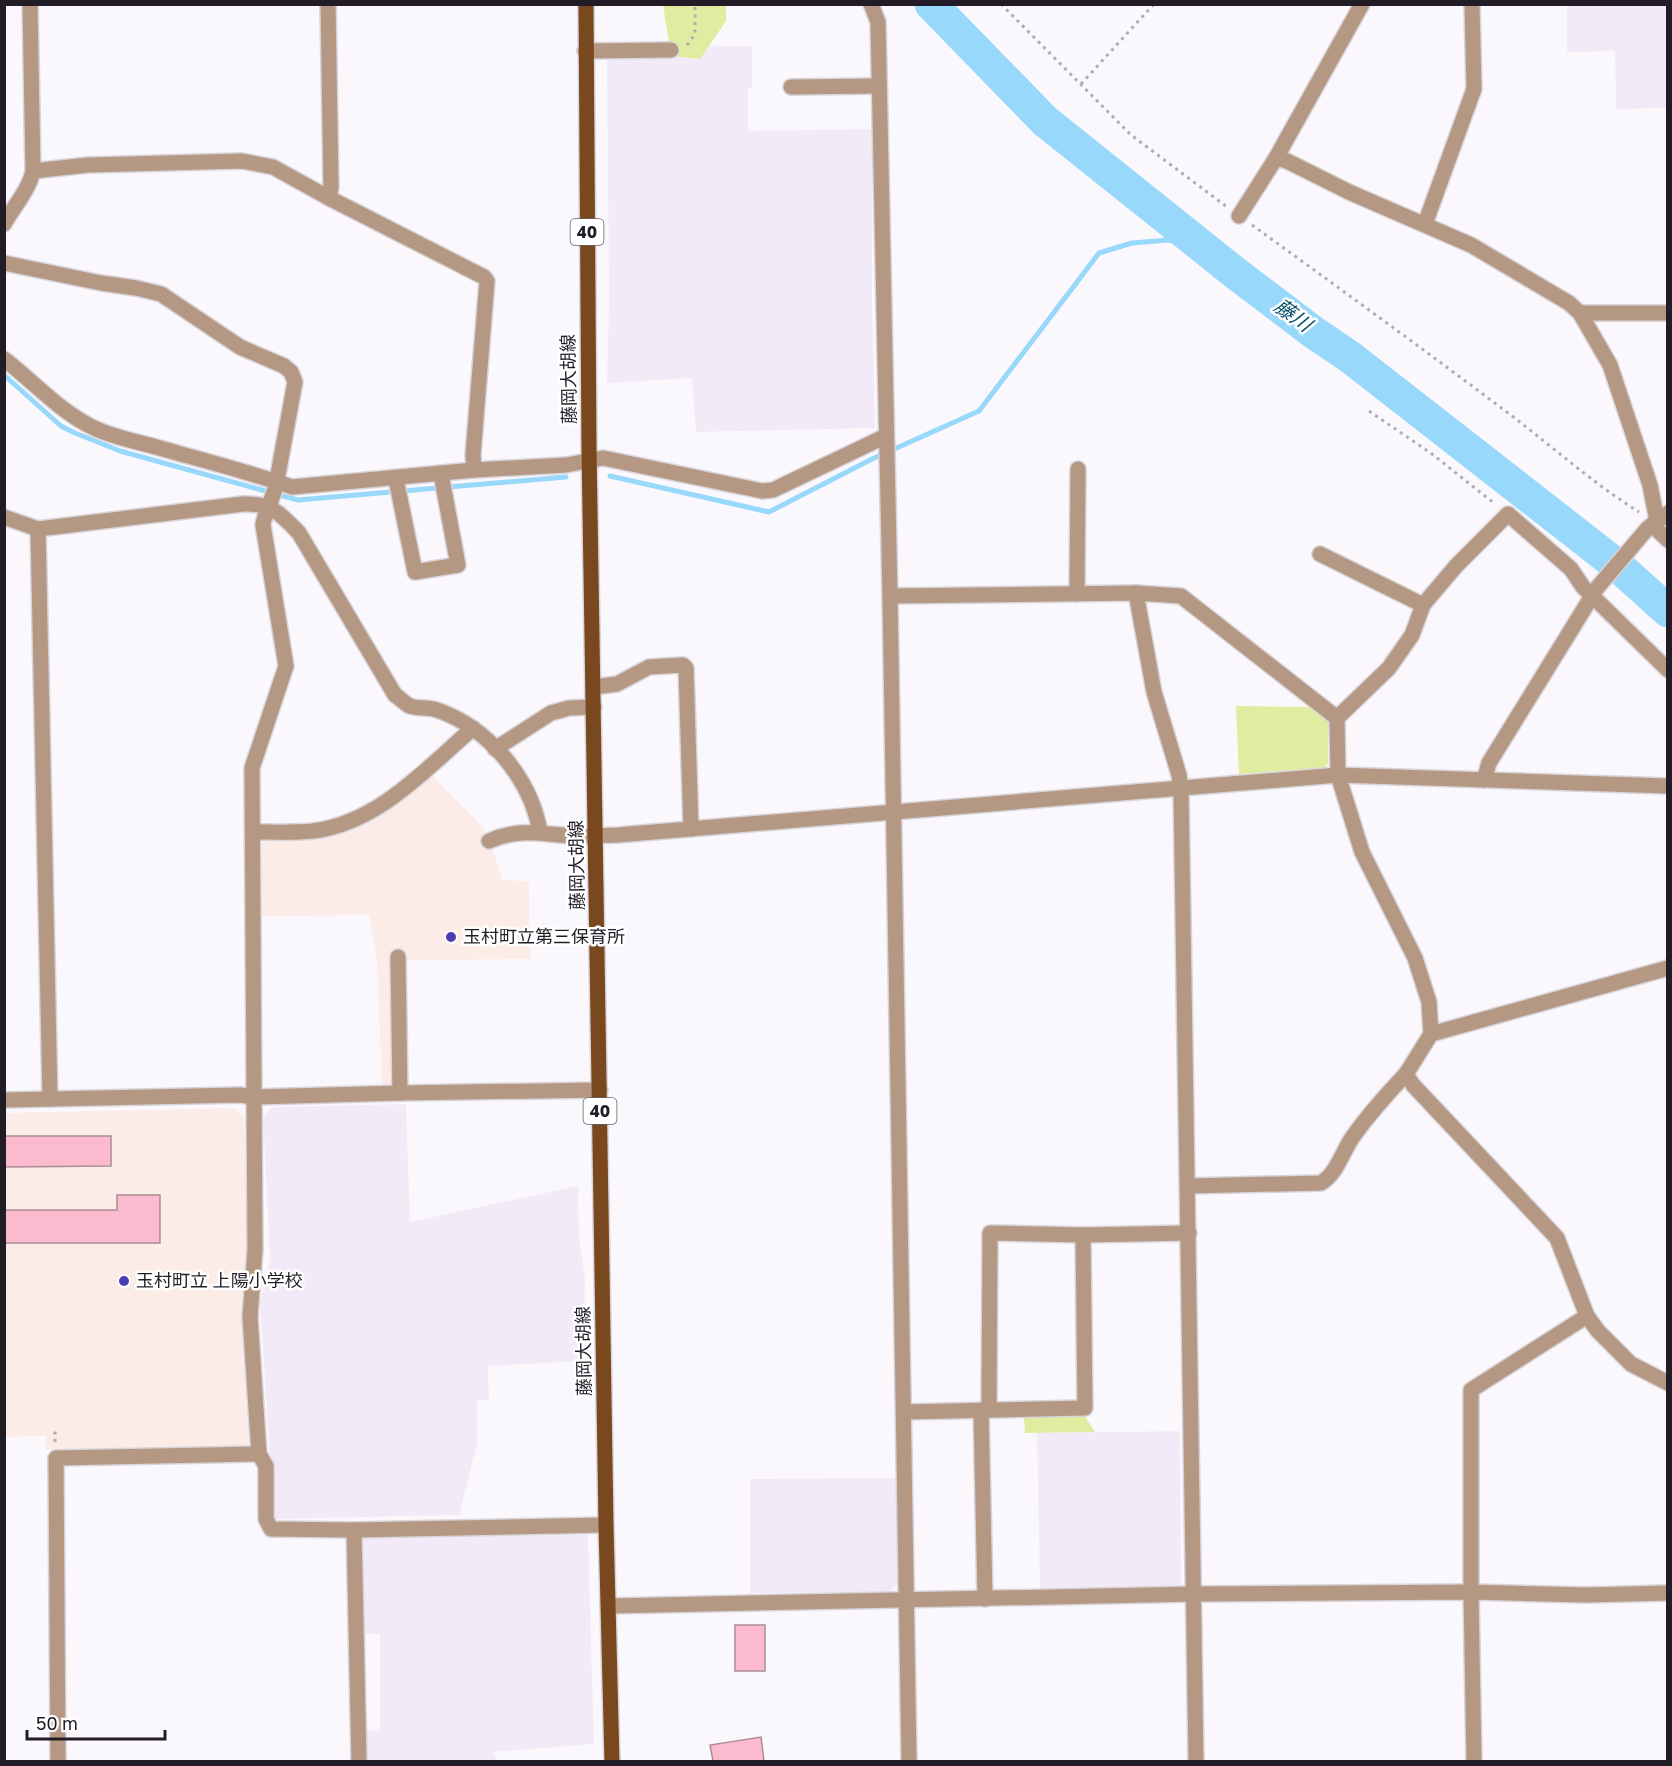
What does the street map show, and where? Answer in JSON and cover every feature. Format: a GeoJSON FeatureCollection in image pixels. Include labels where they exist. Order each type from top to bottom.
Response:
{"type":"FeatureCollection","features":[{"type":"Feature","properties":{"kind":"main road","name":"藤岡大胡線"},"geometry":{"type":"LineString","coordinates":[[586,4],[589,460],[606,1525],[612,1761]]}},
{"type":"Feature","properties":{"kind":"street"},"geometry":{"type":"LineString","coordinates":[[4,224],[30,184],[33,171],[30,4]]}},
{"type":"Feature","properties":{"kind":"street"},"geometry":{"type":"LineString","coordinates":[[328,4],[331,187],[329,198]]}},
{"type":"Feature","properties":{"kind":"street"},"geometry":{"type":"LineString","coordinates":[[871,4],[878,22],[909,1761]]}},
{"type":"Feature","properties":{"kind":"street"},"geometry":{"type":"LineString","coordinates":[[1239,216],[1276,158],[1362,4]]}},
{"type":"Feature","properties":{"kind":"street"},"geometry":{"type":"LineString","coordinates":[[1425,224],[1474,89],[1472,4]]}},
{"type":"Feature","properties":{"kind":"street"},"geometry":{"type":"LineString","coordinates":[[585,51],[671,50]]}},
{"type":"Feature","properties":{"kind":"street"},"geometry":{"type":"LineString","coordinates":[[791,87],[879,86]]}},
{"type":"Feature","properties":{"kind":"street"},"geometry":{"type":"LineString","coordinates":[[1276,158],[1480,250],[1569,303],[1580,313],[1610,365],[1650,485],[1656,522],[1668,540]]}},
{"type":"Feature","properties":{"kind":"street"},"geometry":{"type":"LineString","coordinates":[[33,171],[88,165],[242,161],[273,167],[484,277],[487,281],[473,455],[474,470]]}},
{"type":"Feature","properties":{"kind":"street"},"geometry":{"type":"LineString","coordinates":[[4,263],[161,294],[240,347],[284,366],[291,372],[295,382],[273,494],[264,516],[263,525],[286,666],[252,768],[255,1250],[250,1317],[259,1454],[266,1466],[266,1519],[270,1529],[354,1530],[606,1525]]}},
{"type":"Feature","properties":{"kind":"street"},"geometry":{"type":"LineString","coordinates":[[1580,313],[1668,313]]}},
{"type":"Feature","properties":{"kind":"street"},"geometry":{"type":"LineString","coordinates":[[4,359],[70,415],[94,428],[273,494],[284,517],[299,533],[395,695],[410,706],[436,709],[473,728],[518,775],[533,808],[540,832]]}},
{"type":"Feature","properties":{"kind":"street"},"geometry":{"type":"LineString","coordinates":[[4,517],[38,528],[256,503],[291,487],[398,487],[442,484],[474,470],[566,465],[589,460],[611,459],[762,491],[773,490],[886,440]]}},
{"type":"Feature","properties":{"kind":"street"},"geometry":{"type":"LineString","coordinates":[[1077,594],[1078,469]]}},
{"type":"Feature","properties":{"kind":"street"},"geometry":{"type":"LineString","coordinates":[[398,487],[415,573],[458,565],[442,484]]}},
{"type":"Feature","properties":{"kind":"street"},"geometry":{"type":"LineString","coordinates":[[1188,1186],[1321,1183],[1330,1178],[1350,1141],[1406,1074],[1431,1034],[1430,1002],[1415,958],[1362,852],[1338,775],[1337,718],[1389,668],[1412,635],[1423,605],[1456,566],[1508,514],[1595,592],[1668,670]]}},
{"type":"Feature","properties":{"kind":"street"},"geometry":{"type":"LineString","coordinates":[[1484,780],[1489,763],[1595,592],[1656,522]]}},
{"type":"Feature","properties":{"kind":"street"},"geometry":{"type":"LineString","coordinates":[[38,528],[50,1099]]}},
{"type":"Feature","properties":{"kind":"street"},"geometry":{"type":"LineString","coordinates":[[1320,554],[1423,605]]}},
{"type":"Feature","properties":{"kind":"street"},"geometry":{"type":"LineString","coordinates":[[890,596],[1136,593],[1181,596],[1337,718]]}},
{"type":"Feature","properties":{"kind":"street"},"geometry":{"type":"LineString","coordinates":[[1136,593],[1154,692],[1179,775],[1181,789],[1196,1761]]}},
{"type":"Feature","properties":{"kind":"street"},"geometry":{"type":"LineString","coordinates":[[594,687],[617,684],[649,667],[683,665],[686,668],[691,829]]}},
{"type":"Feature","properties":{"kind":"street"},"geometry":{"type":"LineString","coordinates":[[495,749],[552,713],[569,708],[594,707]]}},
{"type":"Feature","properties":{"kind":"street"},"geometry":{"type":"LineString","coordinates":[[253,832],[313,831],[342,824],[380,806],[399,793],[473,728]]}},
{"type":"Feature","properties":{"kind":"street"},"geometry":{"type":"LineString","coordinates":[[489,841],[518,832],[596,836],[1338,775],[1668,786]]}},
{"type":"Feature","properties":{"kind":"street"},"geometry":{"type":"LineString","coordinates":[[398,957],[400,1093]]}},
{"type":"Feature","properties":{"kind":"street"},"geometry":{"type":"LineString","coordinates":[[1431,1034],[1668,968]]}},
{"type":"Feature","properties":{"kind":"street"},"geometry":{"type":"LineString","coordinates":[[1406,1074],[1413,1085],[1557,1238],[1587,1316],[1598,1331],[1631,1364],[1668,1383]]}},
{"type":"Feature","properties":{"kind":"street"},"geometry":{"type":"LineString","coordinates":[[4,1100],[600,1090]]}},
{"type":"Feature","properties":{"kind":"street"},"geometry":{"type":"LineString","coordinates":[[985,1599],[985,1410],[990,1233],[1189,1233]]}},
{"type":"Feature","properties":{"kind":"street"},"geometry":{"type":"LineString","coordinates":[[904,1412],[1085,1408],[1083,1234]]}},
{"type":"Feature","properties":{"kind":"street"},"geometry":{"type":"LineString","coordinates":[[1474,1761],[1471,1390],[1587,1316]]}},
{"type":"Feature","properties":{"kind":"street"},"geometry":{"type":"LineString","coordinates":[[58,1761],[56,1458],[259,1454]]}},
{"type":"Feature","properties":{"kind":"street"},"geometry":{"type":"LineString","coordinates":[[354,1530],[359,1761]]}},
{"type":"Feature","properties":{"kind":"street"},"geometry":{"type":"LineString","coordinates":[[609,1606],[1194,1594],[1471,1592],[1586,1595],[1668,1593]]}},
{"type":"Feature","properties":{"kind":"path"},"geometry":{"type":"LineString","coordinates":[[1001,4],[1131,135],[1540,437],[1616,498],[1656,522]]}},
{"type":"Feature","properties":{"kind":"path"},"geometry":{"type":"LineString","coordinates":[[1081,84],[1154,4]]}},
{"type":"Feature","properties":{"kind":"path"},"geometry":{"type":"LineString","coordinates":[[671,50],[683,48],[691,42],[695,34],[694,6]]}},
{"type":"Feature","properties":{"kind":"path"},"geometry":{"type":"LineString","coordinates":[[1369,411],[1432,454],[1508,514]]}},
{"type":"Feature","properties":{"kind":"shaded area"},"geometry":{"type":"Polygon","coordinates":[[[1567,5],[1667,5],[1667,108],[1616,109],[1615,51],[1567,52],[1567,5]]]}},
{"type":"Feature","properties":{"kind":"shaded area"},"geometry":{"type":"Polygon","coordinates":[[[707,46],[752,46],[752,88],[748,88],[748,131],[872,129],[875,428],[696,432],[692,378],[607,383],[609,302],[607,58],[671,56],[699,59],[707,46]]]}},
{"type":"Feature","properties":{"kind":"shaded area","name":"玉村町立第三保育所"},"geometry":{"type":"Polygon","coordinates":[[[432,775],[483,827],[493,849],[502,880],[529,881],[530,959],[404,960],[407,1084],[382,1084],[377,959],[369,915],[262,916],[262,844],[267,839],[319,835],[409,793],[432,775]]]}},
{"type":"Feature","properties":{"kind":"shaded area"},"geometry":{"type":"Polygon","coordinates":[[[406,1104],[410,1222],[578,1186],[579,1234],[585,1279],[583,1361],[488,1366],[489,1400],[477,1400],[477,1444],[459,1515],[274,1519],[260,1303],[270,1258],[263,1117],[272,1107],[406,1104]]]}},
{"type":"Feature","properties":{"kind":"shaded area","name":"玉村町立 上陽小学校"},"geometry":{"type":"Polygon","coordinates":[[[234,1108],[244,1116],[247,1249],[241,1313],[249,1443],[243,1448],[46,1450],[46,1436],[5,1437],[4,1113],[234,1108]]]}},
{"type":"Feature","properties":{"kind":"shaded area"},"geometry":{"type":"Polygon","coordinates":[[[1180,1431],[1181,1586],[1040,1588],[1037,1433],[1180,1431]]]}},
{"type":"Feature","properties":{"kind":"shaded area"},"geometry":{"type":"Polygon","coordinates":[[[898,1478],[902,1578],[890,1592],[750,1593],[750,1479],[898,1478]]]}},
{"type":"Feature","properties":{"kind":"shaded area"},"geometry":{"type":"Polygon","coordinates":[[[588,1535],[594,1744],[492,1752],[498,1761],[364,1761],[363,1730],[380,1731],[380,1634],[361,1634],[359,1537],[588,1535]]]}},
{"type":"Feature","properties":{"kind":"green space"},"geometry":{"type":"Polygon","coordinates":[[[663,5],[726,5],[726,21],[700,59],[671,56],[663,5]]]}},
{"type":"Feature","properties":{"kind":"green space"},"geometry":{"type":"Polygon","coordinates":[[[1236,706],[1310,707],[1328,721],[1328,763],[1325,768],[1239,774],[1236,706]]]}},
{"type":"Feature","properties":{"kind":"green space"},"geometry":{"type":"Polygon","coordinates":[[[1084,1415],[1095,1432],[1025,1433],[1024,1417],[1084,1415]]]}},
{"type":"Feature","properties":{"kind":"building"},"geometry":{"type":"Polygon","coordinates":[[[4,1136],[111,1136],[111,1166],[4,1167],[4,1136]]]}},
{"type":"Feature","properties":{"kind":"building"},"geometry":{"type":"Polygon","coordinates":[[[117,1195],[160,1195],[160,1243],[4,1243],[4,1210],[117,1210],[117,1195]]]}},
{"type":"Feature","properties":{"kind":"building"},"geometry":{"type":"Polygon","coordinates":[[[735,1625],[765,1625],[765,1671],[735,1671],[735,1625]]]}},
{"type":"Feature","properties":{"kind":"building"},"geometry":{"type":"Polygon","coordinates":[[[761,1737],[764,1761],[713,1761],[710,1745],[761,1737]]]}},
{"type":"Feature","properties":{"kind":"waterway","name":"藤川"},"geometry":{"type":"LineString","coordinates":[[931,4],[1045,121],[1234,272],[1350,357],[1618,566],[1668,611]]}},
{"type":"Feature","properties":{"kind":"waterway"},"geometry":{"type":"LineString","coordinates":[[610,476],[769,512],[872,459],[979,411],[1099,253],[1132,243],[1169,240],[1201,246]]}},
{"type":"Feature","properties":{"kind":"waterway"},"geometry":{"type":"LineString","coordinates":[[4,375],[61,426],[75,433],[120,451],[298,500],[566,477]]}},
{"type":"Feature","properties":{"kind":"place","name":"玉村町立第三保育所"},"geometry":{"type":"Point","coordinates":[451,937]}},
{"type":"Feature","properties":{"kind":"place","name":"玉村町立 上陽小学校"},"geometry":{"type":"Point","coordinates":[124,1281]}}]}
